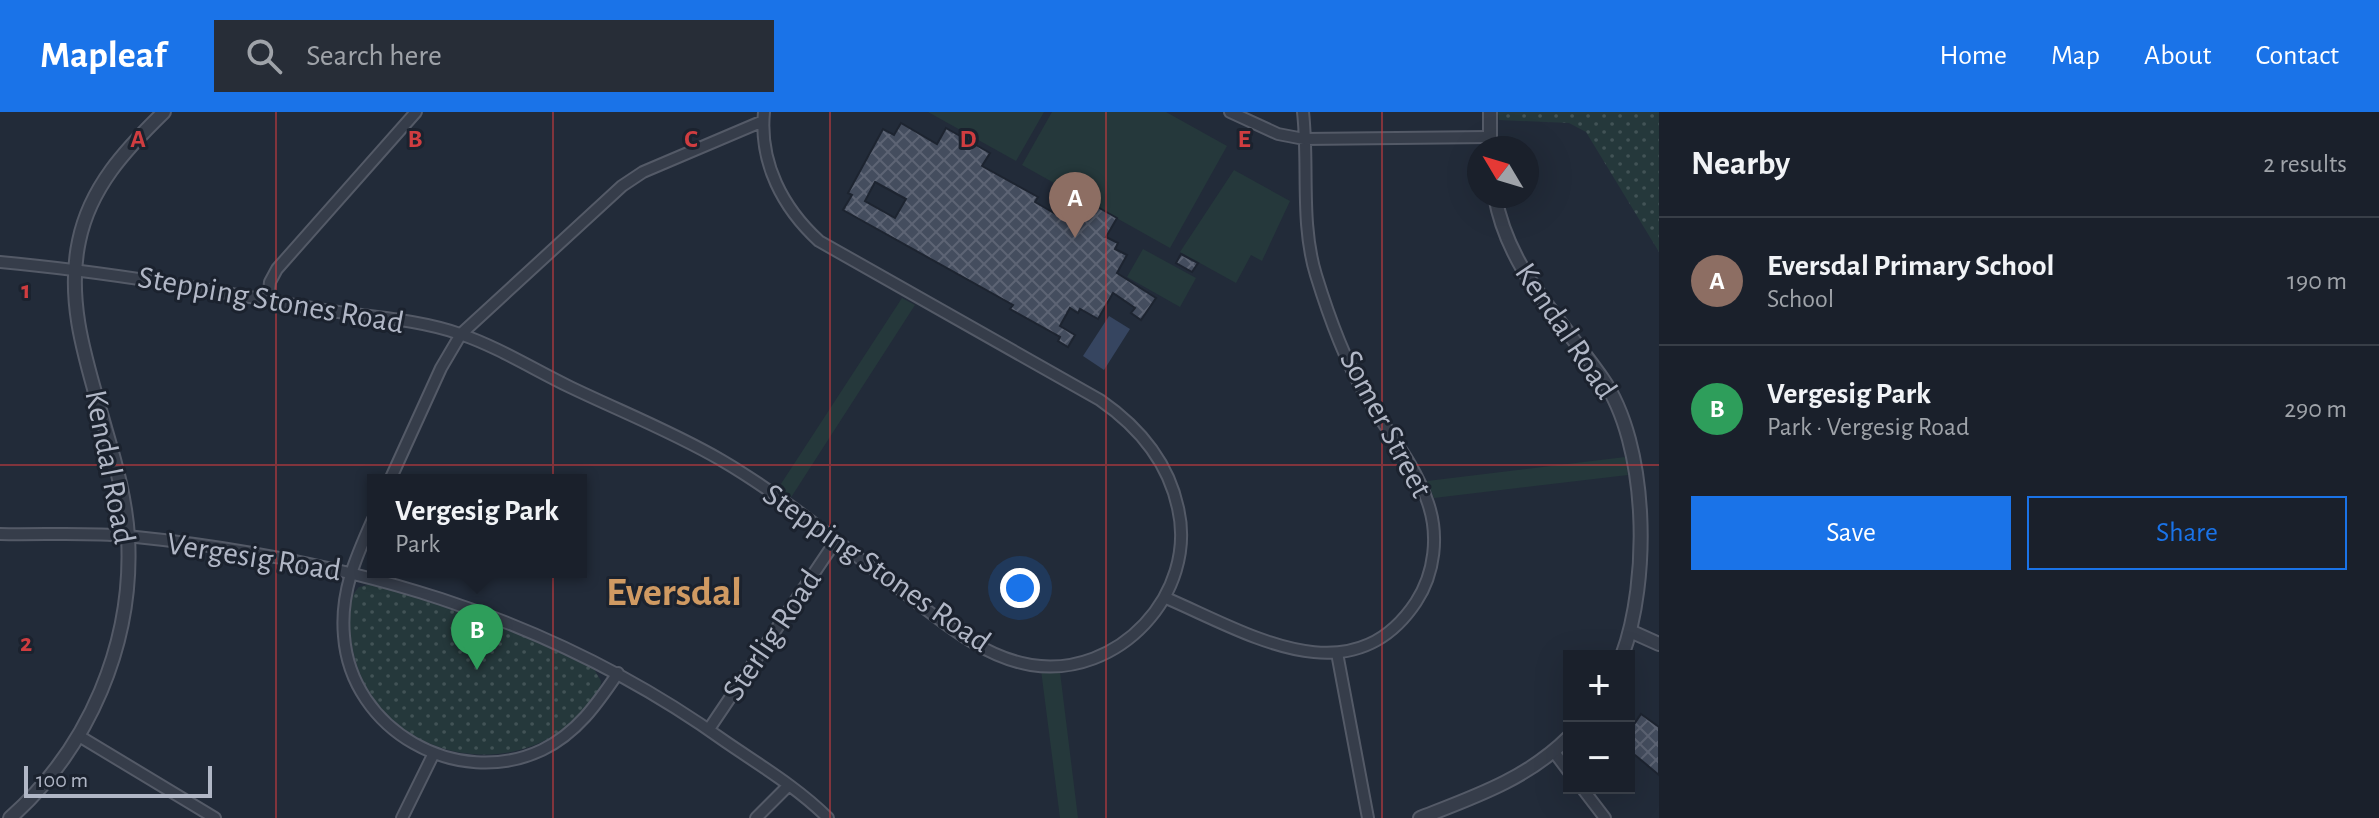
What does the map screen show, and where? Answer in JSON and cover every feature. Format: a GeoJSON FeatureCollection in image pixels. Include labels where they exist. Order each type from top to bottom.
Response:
{"type":"FeatureCollection","features":[{"type":"Feature","properties":{"kind":"street","name":"Kendal Road"},"geometry":{"type":"LineString","coordinates":[[10,818],[43,785],[79,736],[99,698],[119,636],[126,589],[128,536],[119,481],[77,321],[75,269],[83,226],[101,184],[129,147],[164,112]]}},
{"type":"Feature","properties":{"kind":"street"},"geometry":{"type":"LineString","coordinates":[[268,300],[270,282],[277,269],[416,112]]}},
{"type":"Feature","properties":{"kind":"street"},"geometry":{"type":"LineString","coordinates":[[1230,112],[1278,134],[1304,139],[1467,142]]}},
{"type":"Feature","properties":{"kind":"street","name":"Somer Street"},"geometry":{"type":"LineString","coordinates":[[1166,598],[1282,648],[1309,654],[1337,653],[1377,639],[1408,613],[1430,570],[1434,530],[1424,490],[1363,392],[1315,272],[1303,112]]}},
{"type":"Feature","properties":{"kind":"street"},"geometry":{"type":"LineString","coordinates":[[1489,136],[1490,112]]}},
{"type":"Feature","properties":{"kind":"street","name":"Stepping Stones Road"},"geometry":{"type":"LineString","coordinates":[[0,262],[75,269],[461,334],[722,460],[970,641],[1032,665],[1076,663],[1119,646],[1139,631],[1166,598],[1182,539],[1179,512],[1162,464],[1129,421],[1100,400],[819,241],[794,216],[779,191],[769,164],[764,116]]}},
{"type":"Feature","properties":{"kind":"street"},"geometry":{"type":"LineString","coordinates":[[393,474],[441,368],[461,334],[622,186],[643,172],[764,116]]}},
{"type":"Feature","properties":{"kind":"street","name":"Kendal Road"},"geometry":{"type":"LineString","coordinates":[[1498,208],[1505,233],[1525,276],[1603,379],[1626,427],[1637,486],[1638,575],[1630,631],[1624,650]]}},
{"type":"Feature","properties":{"kind":"street"},"geometry":{"type":"LineString","coordinates":[[367,533],[350,571],[344,637],[353,676],[386,724],[433,755],[496,763],[542,750],[580,724],[618,673]]}},
{"type":"Feature","properties":{"kind":"street","name":"Vergesig Road"},"geometry":{"type":"LineString","coordinates":[[0,534],[128,536],[367,576]]}},
{"type":"Feature","properties":{"kind":"street","name":"Sterlig Road"},"geometry":{"type":"LineString","coordinates":[[709,729],[835,542]]}},
{"type":"Feature","properties":{"kind":"street","name":"Vergesig Road"},"geometry":{"type":"LineString","coordinates":[[373,578],[489,613],[618,673],[709,729],[789,785],[828,818]]}},
{"type":"Feature","properties":{"kind":"street"},"geometry":{"type":"LineString","coordinates":[[1630,631],[1659,644]]}},
{"type":"Feature","properties":{"kind":"street"},"geometry":{"type":"LineString","coordinates":[[1337,653],[1368,818]]}},
{"type":"Feature","properties":{"kind":"street"},"geometry":{"type":"LineString","coordinates":[[79,736],[215,818]]}},
{"type":"Feature","properties":{"kind":"street"},"geometry":{"type":"LineString","coordinates":[[1420,818],[1513,780],[1563,743]]}},
{"type":"Feature","properties":{"kind":"street"},"geometry":{"type":"LineString","coordinates":[[1554,752],[1563,764]]}},
{"type":"Feature","properties":{"kind":"street"},"geometry":{"type":"LineString","coordinates":[[402,818],[433,755]]}},
{"type":"Feature","properties":{"kind":"street"},"geometry":{"type":"LineString","coordinates":[[756,818],[789,785]]}},
{"type":"Feature","properties":{"kind":"street"},"geometry":{"type":"LineString","coordinates":[[1587,794],[1605,818]]}},
{"type":"Feature","properties":{"kind":"shaded area"},"geometry":{"type":"Polygon","coordinates":[[[928,112],[1044,112],[1016,161],[928,112]]]}},
{"type":"Feature","properties":{"kind":"shaded area"},"geometry":{"type":"Polygon","coordinates":[[[1052,112],[1166,112],[1227,146],[1170,248],[1022,165],[1052,112]]]}},
{"type":"Feature","properties":{"kind":"shaded area"},"geometry":{"type":"Polygon","coordinates":[[[1498,112],[1659,112],[1659,252],[1586,132],[1569,123],[1499,120],[1498,112]]]}},
{"type":"Feature","properties":{"kind":"shaded area"},"geometry":{"type":"Polygon","coordinates":[[[1234,170],[1290,201],[1262,261],[1251,255],[1236,283],[1180,252],[1234,170]]]}},
{"type":"Feature","properties":{"kind":"shaded area"},"geometry":{"type":"Polygon","coordinates":[[[1143,249],[1196,278],[1180,307],[1127,277],[1143,249]]]}},
{"type":"Feature","properties":{"kind":"shaded area"},"geometry":{"type":"Polygon","coordinates":[[[902,298],[915,305],[790,499],[777,490],[902,298]]]}},
{"type":"Feature","properties":{"kind":"shaded area"},"geometry":{"type":"Polygon","coordinates":[[[1625,457],[1628,475],[1434,498],[1427,481],[1625,457]]]}},
{"type":"Feature","properties":{"kind":"shaded area"},"geometry":{"type":"Polygon","coordinates":[[[372,584],[485,618],[594,669],[601,681],[600,689],[569,724],[532,746],[492,754],[451,751],[414,735],[382,709],[360,673],[350,627],[350,606],[359,587],[372,584]]]}},
{"type":"Feature","properties":{"kind":"shaded area"},"geometry":{"type":"Polygon","coordinates":[[[1041,670],[1060,672],[1078,818],[1060,818],[1041,670]]]}},
{"type":"Feature","properties":{"kind":"water"},"geometry":{"type":"Polygon","coordinates":[[[1109,316],[1130,329],[1104,370],[1083,356],[1109,316]]]}},
{"type":"Feature","properties":{"kind":"building"},"geometry":{"type":"Polygon","coordinates":[[[901,123],[937,144],[946,128],[990,153],[982,166],[1038,197],[1035,202],[1066,220],[1080,197],[1117,218],[1106,237],[1118,243],[1115,249],[1127,255],[1117,273],[1156,298],[1141,320],[1131,313],[1135,308],[1113,293],[1098,319],[1080,309],[1078,313],[1070,308],[1060,326],[1075,335],[1068,347],[1058,341],[1060,337],[1010,309],[1013,305],[843,210],[852,195],[848,193],[883,129],[894,135],[901,123]],[[875,182],[865,201],[895,218],[906,199],[875,182]]]}},
{"type":"Feature","properties":{"kind":"building"},"geometry":{"type":"Polygon","coordinates":[[[1181,254],[1198,263],[1192,272],[1176,263],[1181,254]]]}},
{"type":"Feature","properties":{"kind":"building"},"geometry":{"type":"Polygon","coordinates":[[[1641,714],[1659,727],[1659,775],[1635,755],[1635,723],[1641,714]]]}},
{"type":"Feature","properties":{"kind":"place","name":"Eversdal Primary School"},"geometry":{"type":"Point","coordinates":[1075,238]}},
{"type":"Feature","properties":{"kind":"place","name":"Vergesig Park"},"geometry":{"type":"Point","coordinates":[477,670]}},
{"type":"Feature","properties":{"kind":"district","name":"Eversdal"},"geometry":{"type":"Point","coordinates":[674,593]}}]}
